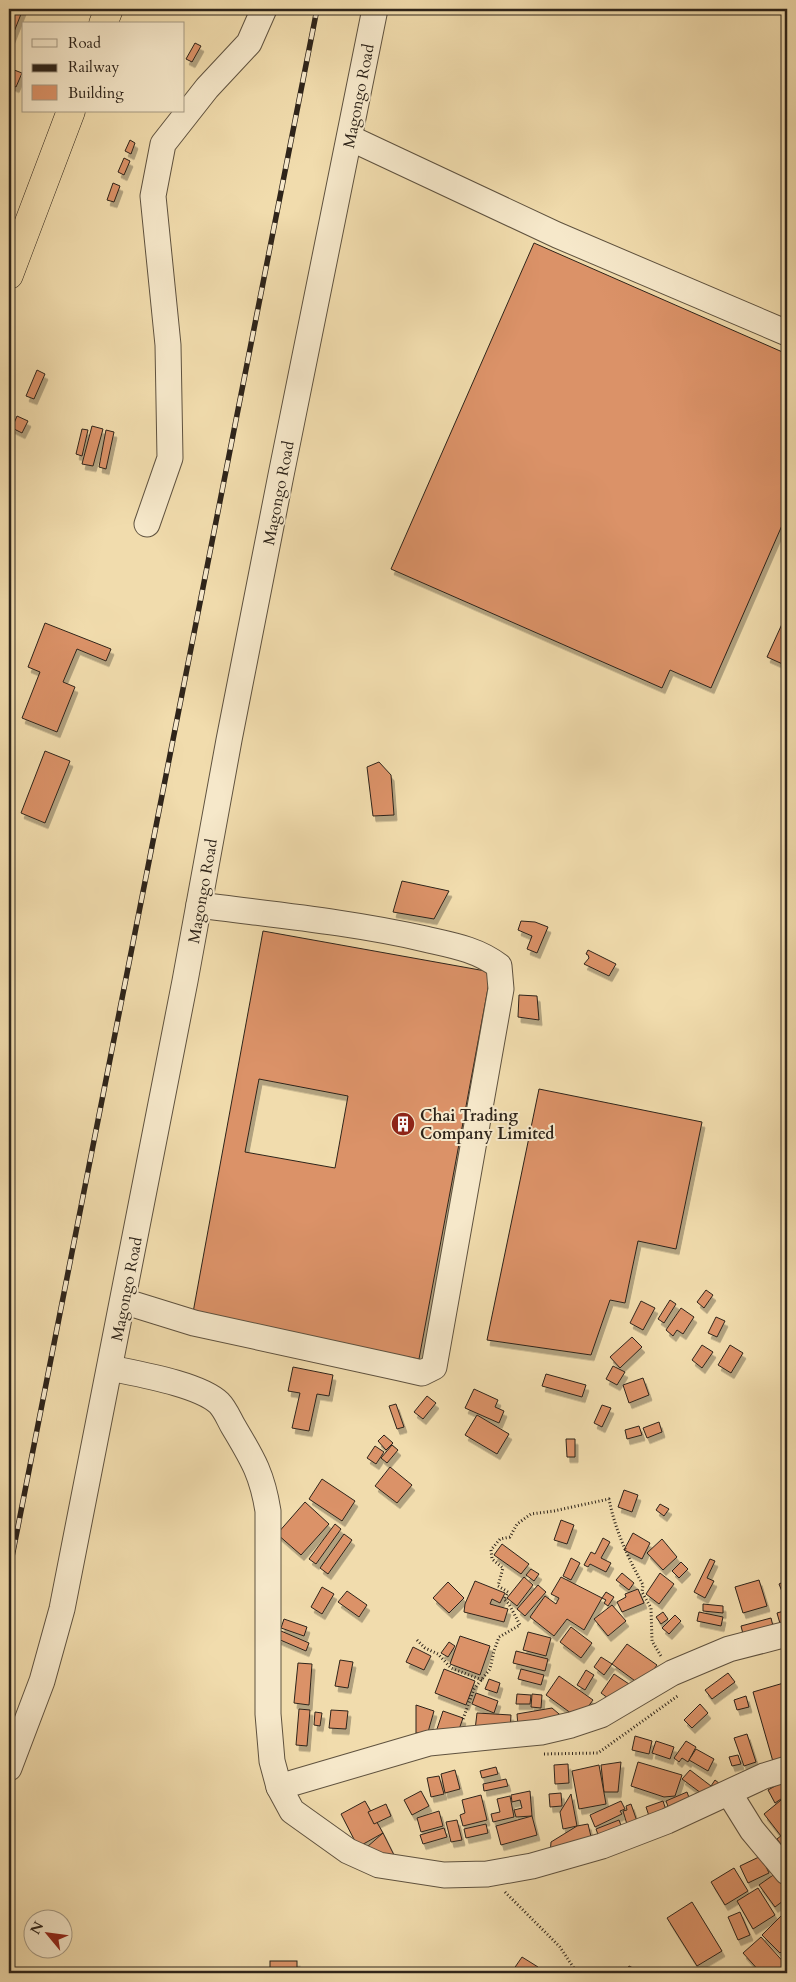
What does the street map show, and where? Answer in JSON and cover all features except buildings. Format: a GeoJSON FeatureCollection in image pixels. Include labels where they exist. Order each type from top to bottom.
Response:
{"type":"FeatureCollection","features":[{"type":"Feature","properties":{"kind":"highway"},"geometry":{"type":"LineString","coordinates":[[105,22],[109,9]]}},
{"type":"Feature","properties":{"kind":"highway"},"geometry":{"type":"LineString","coordinates":[[9,275],[71,112]]}},
{"type":"Feature","properties":{"kind":"street"},"geometry":{"type":"LineString","coordinates":[[147,524],[170,458],[168,345],[154,196],[163,144],[207,88],[249,43],[264,9]]}},
{"type":"Feature","properties":{"kind":"street","name":"Magongo Road"},"geometry":{"type":"LineString","coordinates":[[9,1768],[42,1681],[62,1609],[281,475],[375,9]]}},
{"type":"Feature","properties":{"kind":"street"},"geometry":{"type":"LineString","coordinates":[[350,138],[557,235],[787,333]]}},
{"type":"Feature","properties":{"kind":"street"},"geometry":{"type":"LineString","coordinates":[[123,1301],[194,1323],[407,1370],[422,1373],[434,1367],[501,990],[499,966],[488,957],[471,950],[376,928],[199,905]]}},
{"type":"Feature","properties":{"kind":"street"},"geometry":{"type":"LineString","coordinates":[[110,1368],[186,1386],[220,1404],[254,1461],[264,1485],[268,1511],[268,1714],[272,1761],[279,1787],[292,1811],[348,1851],[379,1865],[444,1875],[487,1874],[532,1866],[602,1846],[667,1821],[764,1776],[787,1769]]}},
{"type":"Feature","properties":{"kind":"street"},"geometry":{"type":"LineString","coordinates":[[279,1787],[429,1743],[541,1732],[571,1726],[601,1715],[672,1673],[729,1649],[787,1634]]}},
{"type":"Feature","properties":{"kind":"street"},"geometry":{"type":"LineString","coordinates":[[729,1792],[748,1824],[775,1860],[787,1872]]}},
{"type":"Feature","properties":{"kind":"path"},"geometry":{"type":"LineString","coordinates":[[462,1741],[463,1718],[474,1689],[490,1669],[494,1651],[500,1637],[520,1625],[509,1604],[504,1599],[508,1592],[498,1586],[503,1568],[492,1559],[490,1550],[500,1538],[510,1536],[517,1524],[531,1514],[610,1499],[612,1518],[624,1550],[643,1585],[642,1592],[651,1608],[652,1641],[672,1673]]}},
{"type":"Feature","properties":{"kind":"path"},"geometry":{"type":"LineString","coordinates":[[417,1640],[425,1648],[438,1654],[452,1668],[482,1680]]}},
{"type":"Feature","properties":{"kind":"path"},"geometry":{"type":"LineString","coordinates":[[487,1874],[560,1947],[577,1973]]}},
{"type":"Feature","properties":{"kind":"railway"},"geometry":{"type":"LineString","coordinates":[[9,1572],[317,9]]}},
{"type":"Feature","properties":{"kind":"place","name":"Chai Trading Company Limited"},"geometry":{"type":"Point","coordinates":[403,1124]}}]}
